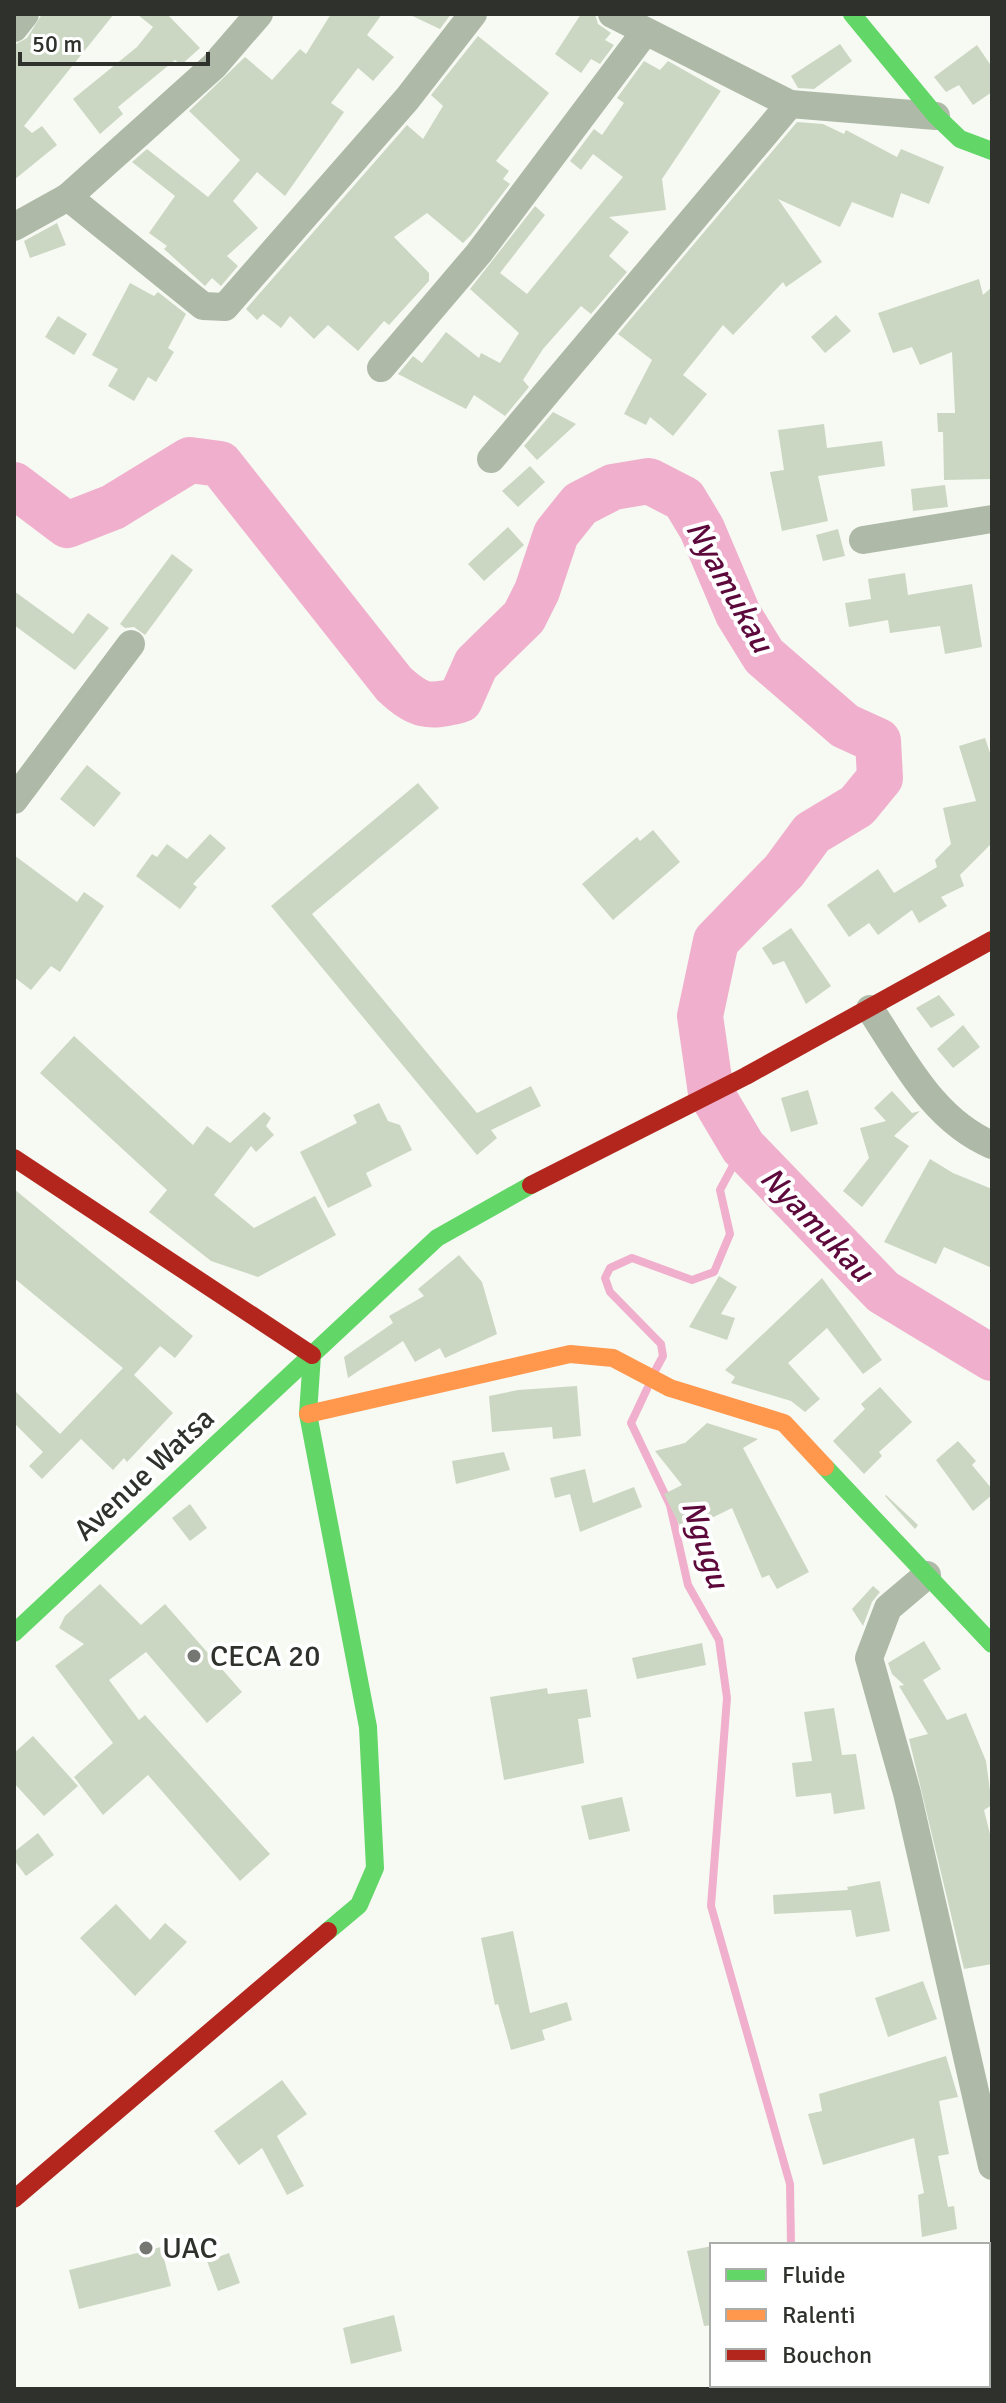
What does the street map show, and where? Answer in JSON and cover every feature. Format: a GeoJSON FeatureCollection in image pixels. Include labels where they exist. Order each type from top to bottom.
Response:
{"type":"FeatureCollection","features":[{"type":"Feature","properties":{"kind":"street"},"geometry":{"type":"LineString","coordinates":[[14,28],[25,14]]}},
{"type":"Feature","properties":{"kind":"street"},"geometry":{"type":"LineString","coordinates":[[14,227],[68,197],[214,66],[259,14]]}},
{"type":"Feature","properties":{"kind":"street"},"geometry":{"type":"LineString","coordinates":[[68,197],[203,306],[225,307],[407,99],[473,14]]}},
{"type":"Feature","properties":{"kind":"street"},"geometry":{"type":"LineString","coordinates":[[612,14],[790,104],[936,116]]}},
{"type":"Feature","properties":{"kind":"street"},"geometry":{"type":"LineString","coordinates":[[852,14],[936,116],[960,139],[992,151]]}},
{"type":"Feature","properties":{"kind":"street"},"geometry":{"type":"LineString","coordinates":[[381,368],[479,253],[645,32]]}},
{"type":"Feature","properties":{"kind":"street"},"geometry":{"type":"LineString","coordinates":[[491,459],[790,104]]}},
{"type":"Feature","properties":{"kind":"street"},"geometry":{"type":"LineString","coordinates":[[863,540],[992,519]]}},
{"type":"Feature","properties":{"kind":"street"},"geometry":{"type":"LineString","coordinates":[[19,784],[131,644]]}},
{"type":"Feature","properties":{"kind":"street","name":"Avenue Watsa"},"geometry":{"type":"LineString","coordinates":[[14,1633],[437,1238],[574,1161],[746,1076],[992,940]]}},
{"type":"Feature","properties":{"kind":"street"},"geometry":{"type":"LineString","coordinates":[[870,1009],[939,1111],[975,1138],[992,1145]]}},
{"type":"Feature","properties":{"kind":"street"},"geometry":{"type":"LineString","coordinates":[[14,1158],[312,1355],[308,1414],[368,1727],[375,1868],[359,1905],[14,2199]]}},
{"type":"Feature","properties":{"kind":"street"},"geometry":{"type":"LineString","coordinates":[[308,1414],[570,1354],[613,1358],[670,1388],[784,1423],[992,1644]]}},
{"type":"Feature","properties":{"kind":"street"},"geometry":{"type":"LineString","coordinates":[[927,1575],[888,1608],[869,1658],[907,1793],[992,2166]]}},
{"type":"Feature","properties":{"kind":"building"},"geometry":{"type":"Polygon","coordinates":[[[42,14],[114,14],[24,126],[32,133],[42,126],[57,145],[14,180],[14,45],[27,38],[42,14]]]}},
{"type":"Feature","properties":{"kind":"building"},"geometry":{"type":"Polygon","coordinates":[[[137,14],[167,14],[200,48],[181,65],[175,60],[118,107],[123,114],[100,134],[73,99],[137,47],[153,27],[137,14]]]}},
{"type":"Feature","properties":{"kind":"building"},"geometry":{"type":"Polygon","coordinates":[[[331,14],[382,14],[367,35],[394,57],[373,81],[358,68],[331,103],[344,112],[285,196],[257,172],[233,201],[258,228],[227,256],[238,266],[221,286],[212,278],[205,286],[164,249],[167,246],[149,233],[175,196],[132,162],[147,149],[208,197],[240,160],[189,111],[245,57],[272,80],[300,49],[306,54],[331,14]]]}},
{"type":"Feature","properties":{"kind":"building"},"geometry":{"type":"Polygon","coordinates":[[[408,14],[451,14],[440,29],[408,14]]]}},
{"type":"Feature","properties":{"kind":"building"},"geometry":{"type":"Polygon","coordinates":[[[581,14],[595,14],[598,24],[611,33],[605,40],[614,45],[600,64],[591,59],[581,73],[555,54],[581,14]]]}},
{"type":"Feature","properties":{"kind":"building"},"geometry":{"type":"Polygon","coordinates":[[[478,36],[549,93],[496,161],[509,171],[503,179],[510,184],[471,235],[463,243],[427,213],[394,237],[429,273],[429,281],[389,325],[384,321],[358,351],[328,325],[314,339],[290,316],[281,328],[263,314],[257,320],[246,309],[407,125],[423,139],[443,106],[431,95],[478,36]]]}},
{"type":"Feature","properties":{"kind":"building"},"geometry":{"type":"Polygon","coordinates":[[[840,44],[852,61],[814,89],[798,88],[791,76],[840,44]]]}},
{"type":"Feature","properties":{"kind":"building"},"geometry":{"type":"Polygon","coordinates":[[[977,45],[992,67],[992,92],[973,105],[959,85],[946,92],[934,77],[977,45]]]}},
{"type":"Feature","properties":{"kind":"building"},"geometry":{"type":"Polygon","coordinates":[[[644,61],[660,70],[668,61],[721,91],[662,179],[666,210],[609,217],[629,232],[609,256],[627,272],[591,314],[581,306],[543,349],[523,380],[529,387],[505,416],[474,395],[466,409],[398,374],[413,356],[422,363],[446,332],[479,358],[481,353],[500,363],[519,333],[470,289],[535,206],[545,215],[500,273],[527,294],[623,177],[593,154],[581,170],[570,161],[594,129],[602,135],[624,103],[617,98],[644,61]]]}},
{"type":"Feature","properties":{"kind":"building"},"geometry":{"type":"Polygon","coordinates":[[[797,122],[823,124],[844,134],[846,130],[897,157],[901,149],[944,167],[929,204],[901,193],[893,218],[852,202],[840,227],[778,199],[822,262],[786,287],[783,282],[733,335],[723,325],[683,375],[707,394],[673,436],[650,417],[646,425],[624,414],[652,360],[618,334],[797,122]]]}},
{"type":"Feature","properties":{"kind":"building"},"geometry":{"type":"Polygon","coordinates":[[[57,223],[66,245],[30,258],[24,241],[57,223]]]}},
{"type":"Feature","properties":{"kind":"building"},"geometry":{"type":"Polygon","coordinates":[[[979,279],[983,295],[992,287],[992,479],[944,480],[943,432],[938,432],[937,413],[955,413],[952,352],[920,365],[912,347],[893,353],[878,313],[979,279]]]}},
{"type":"Feature","properties":{"kind":"building"},"geometry":{"type":"Polygon","coordinates":[[[130,283],[154,296],[158,292],[186,314],[168,348],[174,352],[156,382],[148,377],[134,401],[108,386],[118,369],[92,355],[130,283]]]}},
{"type":"Feature","properties":{"kind":"building"},"geometry":{"type":"Polygon","coordinates":[[[836,315],[851,331],[825,353],[811,337],[836,315]]]}},
{"type":"Feature","properties":{"kind":"building"},"geometry":{"type":"Polygon","coordinates":[[[58,316],[87,334],[74,355],[45,337],[58,316]]]}},
{"type":"Feature","properties":{"kind":"building"},"geometry":{"type":"Polygon","coordinates":[[[553,412],[576,424],[537,460],[524,446],[553,412]]]}},
{"type":"Feature","properties":{"kind":"building"},"geometry":{"type":"Polygon","coordinates":[[[824,424],[827,448],[882,441],[885,466],[818,476],[828,521],[782,531],[770,472],[784,470],[778,430],[824,424]]]}},
{"type":"Feature","properties":{"kind":"building"},"geometry":{"type":"Polygon","coordinates":[[[530,466],[545,482],[518,507],[502,491],[530,466]]]}},
{"type":"Feature","properties":{"kind":"building"},"geometry":{"type":"Polygon","coordinates":[[[945,485],[948,507],[913,511],[911,489],[945,485]]]}},
{"type":"Feature","properties":{"kind":"building"},"geometry":{"type":"Polygon","coordinates":[[[508,527],[524,545],[484,581],[468,564],[508,527]]]}},
{"type":"Feature","properties":{"kind":"building"},"geometry":{"type":"Polygon","coordinates":[[[838,529],[845,556],[823,561],[816,535],[838,529]]]}},
{"type":"Feature","properties":{"kind":"building"},"geometry":{"type":"Polygon","coordinates":[[[172,554],[193,570],[145,635],[134,627],[125,628],[120,624],[172,554]]]}},
{"type":"Feature","properties":{"kind":"building"},"geometry":{"type":"Polygon","coordinates":[[[905,573],[908,595],[972,584],[982,647],[945,654],[940,626],[890,633],[888,620],[849,627],[845,603],[871,599],[868,579],[905,573]]]}},
{"type":"Feature","properties":{"kind":"building"},"geometry":{"type":"Polygon","coordinates":[[[14,591],[73,634],[88,613],[109,628],[75,670],[14,625],[14,591]]]}},
{"type":"Feature","properties":{"kind":"building"},"geometry":{"type":"Polygon","coordinates":[[[985,738],[992,759],[992,843],[960,875],[964,886],[941,897],[947,906],[919,923],[912,910],[878,935],[869,923],[849,937],[827,905],[878,869],[894,893],[937,867],[935,860],[951,844],[943,808],[976,801],[959,746],[985,738]]]}},
{"type":"Feature","properties":{"kind":"building"},"geometry":{"type":"Polygon","coordinates":[[[87,765],[121,793],[94,827],[60,799],[87,765]]]}},
{"type":"Feature","properties":{"kind":"building"},"geometry":{"type":"Polygon","coordinates":[[[418,783],[439,808],[312,914],[477,1113],[531,1086],[541,1106],[491,1130],[497,1138],[477,1155],[271,906],[418,783]]]}},
{"type":"Feature","properties":{"kind":"building"},"geometry":{"type":"Polygon","coordinates":[[[653,830],[680,862],[613,920],[582,884],[637,837],[640,841],[653,830]]]}},
{"type":"Feature","properties":{"kind":"building"},"geometry":{"type":"Polygon","coordinates":[[[210,834],[226,848],[193,884],[197,887],[180,909],[136,876],[152,854],[157,857],[167,844],[187,859],[210,834]]]}},
{"type":"Feature","properties":{"kind":"building"},"geometry":{"type":"Polygon","coordinates":[[[14,855],[77,902],[84,892],[104,906],[60,972],[51,966],[31,990],[14,977],[14,855]]]}},
{"type":"Feature","properties":{"kind":"building"},"geometry":{"type":"Polygon","coordinates":[[[791,928],[831,986],[806,1004],[784,961],[773,965],[762,948],[791,928]]]}},
{"type":"Feature","properties":{"kind":"building"},"geometry":{"type":"Polygon","coordinates":[[[939,995],[955,1015],[931,1028],[916,1008],[939,995]]]}},
{"type":"Feature","properties":{"kind":"building"},"geometry":{"type":"Polygon","coordinates":[[[963,1025],[980,1047],[953,1068],[937,1049],[963,1025]]]}},
{"type":"Feature","properties":{"kind":"building"},"geometry":{"type":"Polygon","coordinates":[[[74,1036],[193,1145],[207,1126],[230,1143],[264,1112],[271,1118],[266,1126],[274,1135],[256,1152],[251,1146],[214,1195],[254,1228],[315,1196],[336,1235],[258,1277],[211,1261],[149,1212],[167,1190],[40,1073],[74,1036]]]}},
{"type":"Feature","properties":{"kind":"building"},"geometry":{"type":"Polygon","coordinates":[[[808,1090],[818,1124],[791,1132],[781,1098],[808,1090]]]}},
{"type":"Feature","properties":{"kind":"building"},"geometry":{"type":"Polygon","coordinates":[[[892,1091],[912,1113],[920,1111],[894,1136],[909,1146],[862,1207],[843,1191],[869,1158],[860,1128],[886,1121],[874,1108],[892,1091]]]}},
{"type":"Feature","properties":{"kind":"building"},"geometry":{"type":"Polygon","coordinates":[[[379,1103],[388,1121],[400,1125],[412,1150],[366,1173],[372,1186],[328,1208],[300,1152],[357,1123],[353,1115],[379,1103]]]}},
{"type":"Feature","properties":{"kind":"building"},"geometry":{"type":"Polygon","coordinates":[[[930,1159],[953,1173],[992,1189],[992,1268],[944,1247],[936,1264],[884,1242],[930,1159]]]}},
{"type":"Feature","properties":{"kind":"building"},"geometry":{"type":"Polygon","coordinates":[[[14,1189],[193,1336],[175,1358],[160,1346],[134,1375],[173,1413],[127,1462],[124,1458],[113,1470],[81,1439],[42,1479],[29,1466],[43,1452],[14,1423],[14,1390],[60,1434],[123,1368],[14,1278],[14,1189]]]}},
{"type":"Feature","properties":{"kind":"building"},"geometry":{"type":"Polygon","coordinates":[[[459,1255],[482,1282],[497,1334],[445,1358],[440,1348],[415,1362],[403,1341],[348,1378],[344,1357],[393,1323],[389,1316],[424,1296],[418,1289],[459,1255]]]}},
{"type":"Feature","properties":{"kind":"building"},"geometry":{"type":"Polygon","coordinates":[[[719,1276],[737,1287],[721,1314],[735,1318],[727,1340],[689,1327],[719,1276]]]}},
{"type":"Feature","properties":{"kind":"building"},"geometry":{"type":"Polygon","coordinates":[[[822,1278],[882,1360],[863,1374],[827,1328],[788,1363],[820,1399],[805,1412],[791,1401],[731,1383],[735,1377],[725,1370],[822,1278]]]}},
{"type":"Feature","properties":{"kind":"building"},"geometry":{"type":"Polygon","coordinates":[[[577,1386],[581,1436],[553,1439],[552,1427],[492,1432],[489,1396],[518,1390],[577,1386]]]}},
{"type":"Feature","properties":{"kind":"building"},"geometry":{"type":"Polygon","coordinates":[[[880,1387],[912,1422],[879,1452],[882,1456],[864,1474],[833,1441],[865,1409],[861,1404],[880,1387]]]}},
{"type":"Feature","properties":{"kind":"building"},"geometry":{"type":"Polygon","coordinates":[[[707,1423],[758,1439],[743,1448],[809,1572],[777,1589],[769,1575],[762,1578],[732,1508],[683,1532],[664,1494],[682,1485],[655,1451],[685,1443],[707,1423]]]}},
{"type":"Feature","properties":{"kind":"building"},"geometry":{"type":"Polygon","coordinates":[[[958,1441],[976,1461],[972,1465],[992,1489],[992,1495],[973,1511],[936,1460],[958,1441]]]}},
{"type":"Feature","properties":{"kind":"building"},"geometry":{"type":"Polygon","coordinates":[[[504,1452],[510,1470],[456,1484],[452,1461],[504,1452]]]}},
{"type":"Feature","properties":{"kind":"building"},"geometry":{"type":"Polygon","coordinates":[[[585,1469],[593,1503],[634,1487],[642,1507],[580,1532],[570,1494],[555,1498],[550,1478],[585,1469]]]}},
{"type":"Feature","properties":{"kind":"building"},"geometry":{"type":"Polygon","coordinates":[[[885,1496],[918,1525],[915,1529],[885,1496]]]}},
{"type":"Feature","properties":{"kind":"building"},"geometry":{"type":"Polygon","coordinates":[[[190,1504],[207,1528],[190,1541],[172,1518],[190,1504]]]}},
{"type":"Feature","properties":{"kind":"building"},"geometry":{"type":"Polygon","coordinates":[[[100,1584],[141,1625],[165,1604],[242,1692],[207,1723],[146,1652],[109,1680],[139,1720],[145,1715],[270,1854],[240,1881],[148,1775],[103,1815],[74,1777],[113,1743],[55,1666],[84,1644],[59,1628],[65,1616],[100,1584]]]}},
{"type":"Feature","properties":{"kind":"building"},"geometry":{"type":"Polygon","coordinates":[[[873,1586],[880,1592],[872,1602],[863,1626],[852,1609],[873,1586]]]}},
{"type":"Feature","properties":{"kind":"building"},"geometry":{"type":"Polygon","coordinates":[[[924,1641],[941,1669],[923,1680],[947,1720],[966,1713],[986,1761],[992,1805],[984,1810],[992,1842],[992,1964],[964,1969],[909,1739],[928,1734],[899,1686],[904,1685],[892,1674],[888,1663],[924,1641]]]}},
{"type":"Feature","properties":{"kind":"building"},"geometry":{"type":"Polygon","coordinates":[[[702,1643],[706,1665],[637,1679],[632,1658],[702,1643]]]}},
{"type":"Feature","properties":{"kind":"building"},"geometry":{"type":"Polygon","coordinates":[[[547,1688],[548,1694],[587,1689],[591,1717],[578,1719],[584,1763],[504,1780],[490,1697],[547,1688]]]}},
{"type":"Feature","properties":{"kind":"building"},"geometry":{"type":"Polygon","coordinates":[[[834,1708],[842,1755],[856,1754],[865,1809],[834,1814],[831,1793],[796,1797],[792,1763],[812,1761],[804,1712],[834,1708]]]}},
{"type":"Feature","properties":{"kind":"building"},"geometry":{"type":"Polygon","coordinates":[[[33,1736],[78,1786],[44,1816],[14,1783],[14,1753],[33,1736]]]}},
{"type":"Feature","properties":{"kind":"building"},"geometry":{"type":"Polygon","coordinates":[[[622,1797],[630,1831],[589,1840],[581,1806],[622,1797]]]}},
{"type":"Feature","properties":{"kind":"building"},"geometry":{"type":"Polygon","coordinates":[[[38,1833],[54,1855],[26,1876],[14,1860],[14,1852],[38,1833]]]}},
{"type":"Feature","properties":{"kind":"building"},"geometry":{"type":"Polygon","coordinates":[[[880,1881],[890,1931],[856,1937],[851,1910],[774,1914],[773,1895],[848,1890],[847,1887],[880,1881]]]}},
{"type":"Feature","properties":{"kind":"building"},"geometry":{"type":"Polygon","coordinates":[[[116,1904],[150,1940],[165,1923],[187,1942],[135,1996],[80,1938],[116,1904]]]}},
{"type":"Feature","properties":{"kind":"building"},"geometry":{"type":"Polygon","coordinates":[[[513,1931],[530,2013],[567,2002],[572,2020],[542,2030],[545,2040],[511,2050],[498,2004],[495,2005],[481,1938],[513,1931]]]}},
{"type":"Feature","properties":{"kind":"building"},"geometry":{"type":"Polygon","coordinates":[[[923,1981],[937,2019],[888,2037],[875,1998],[923,1981]]]}},
{"type":"Feature","properties":{"kind":"building"},"geometry":{"type":"Polygon","coordinates":[[[946,2056],[958,2097],[939,2101],[949,2154],[938,2156],[948,2207],[954,2206],[957,2229],[922,2237],[918,2195],[924,2193],[914,2138],[823,2165],[808,2114],[822,2111],[819,2094],[946,2056]]]}},
{"type":"Feature","properties":{"kind":"building"},"geometry":{"type":"Polygon","coordinates":[[[282,2080],[307,2114],[277,2136],[304,2186],[287,2195],[262,2148],[239,2165],[214,2131],[282,2080]]]}},
{"type":"Feature","properties":{"kind":"building"},"geometry":{"type":"Polygon","coordinates":[[[710,2246],[710,2325],[704,2326],[687,2251],[710,2246]]]}},
{"type":"Feature","properties":{"kind":"building"},"geometry":{"type":"Polygon","coordinates":[[[161,2247],[171,2286],[79,2309],[69,2270],[161,2247]]]}},
{"type":"Feature","properties":{"kind":"building"},"geometry":{"type":"Polygon","coordinates":[[[229,2253],[240,2283],[218,2291],[207,2261],[229,2253]]]}},
{"type":"Feature","properties":{"kind":"building"},"geometry":{"type":"Polygon","coordinates":[[[394,2315],[402,2351],[351,2364],[343,2328],[394,2315]]]}},
{"type":"Feature","properties":{"kind":"waterway","name":"Nyamukau"},"geometry":{"type":"LineString","coordinates":[[14,485],[67,525],[113,507],[190,460],[220,464],[394,684],[417,701],[432,705],[460,700],[476,664],[524,617],[537,591],[556,534],[580,504],[613,487],[649,481],[684,499],[702,529],[738,614],[764,656],[845,726],[878,741],[880,778],[857,806],[812,833],[784,871],[716,941],[700,1016],[711,1093],[743,1147],[883,1292],[992,1358]]}},
{"type":"Feature","properties":{"kind":"waterway","name":"Ngugu"},"geometry":{"type":"LineString","coordinates":[[656,1369],[663,1356],[661,1344],[610,1292],[605,1278],[610,1268],[632,1258],[692,1280],[714,1272],[730,1234],[720,1190],[743,1147]]}},
{"type":"Feature","properties":{"kind":"waterway","name":"Ngugu"},"geometry":{"type":"LineString","coordinates":[[647,1389],[631,1423],[670,1505],[688,1585],[719,1640],[727,1698],[711,1906],[790,2184],[791,2243]]}},
{"type":"Feature","properties":{"kind":"traffic: fast"},"geometry":{"type":"LineString","coordinates":[[852,14],[936,116],[960,139],[992,151]]}},
{"type":"Feature","properties":{"kind":"traffic: fast"},"geometry":{"type":"LineString","coordinates":[[14,1633],[437,1238],[531,1185]]}},
{"type":"Feature","properties":{"kind":"traffic: fast"},"geometry":{"type":"LineString","coordinates":[[312,1355],[308,1414],[368,1727],[375,1868],[359,1905],[328,1931]]}},
{"type":"Feature","properties":{"kind":"traffic: fast"},"geometry":{"type":"LineString","coordinates":[[825,1467],[992,1644]]}},
{"type":"Feature","properties":{"kind":"traffic: slow"},"geometry":{"type":"LineString","coordinates":[[308,1414],[570,1354],[613,1358],[670,1388],[784,1423],[825,1467]]}},
{"type":"Feature","properties":{"kind":"traffic: jam"},"geometry":{"type":"LineString","coordinates":[[531,1185],[746,1076],[992,940]]}},
{"type":"Feature","properties":{"kind":"traffic: jam"},"geometry":{"type":"LineString","coordinates":[[14,1158],[312,1355]]}},
{"type":"Feature","properties":{"kind":"traffic: jam"},"geometry":{"type":"LineString","coordinates":[[14,2199],[328,1931]]}},
{"type":"Feature","properties":{"kind":"place","name":"CECA 20"},"geometry":{"type":"Point","coordinates":[194,1656]}},
{"type":"Feature","properties":{"kind":"place","name":"UAC"},"geometry":{"type":"Point","coordinates":[146,2248]}}]}
